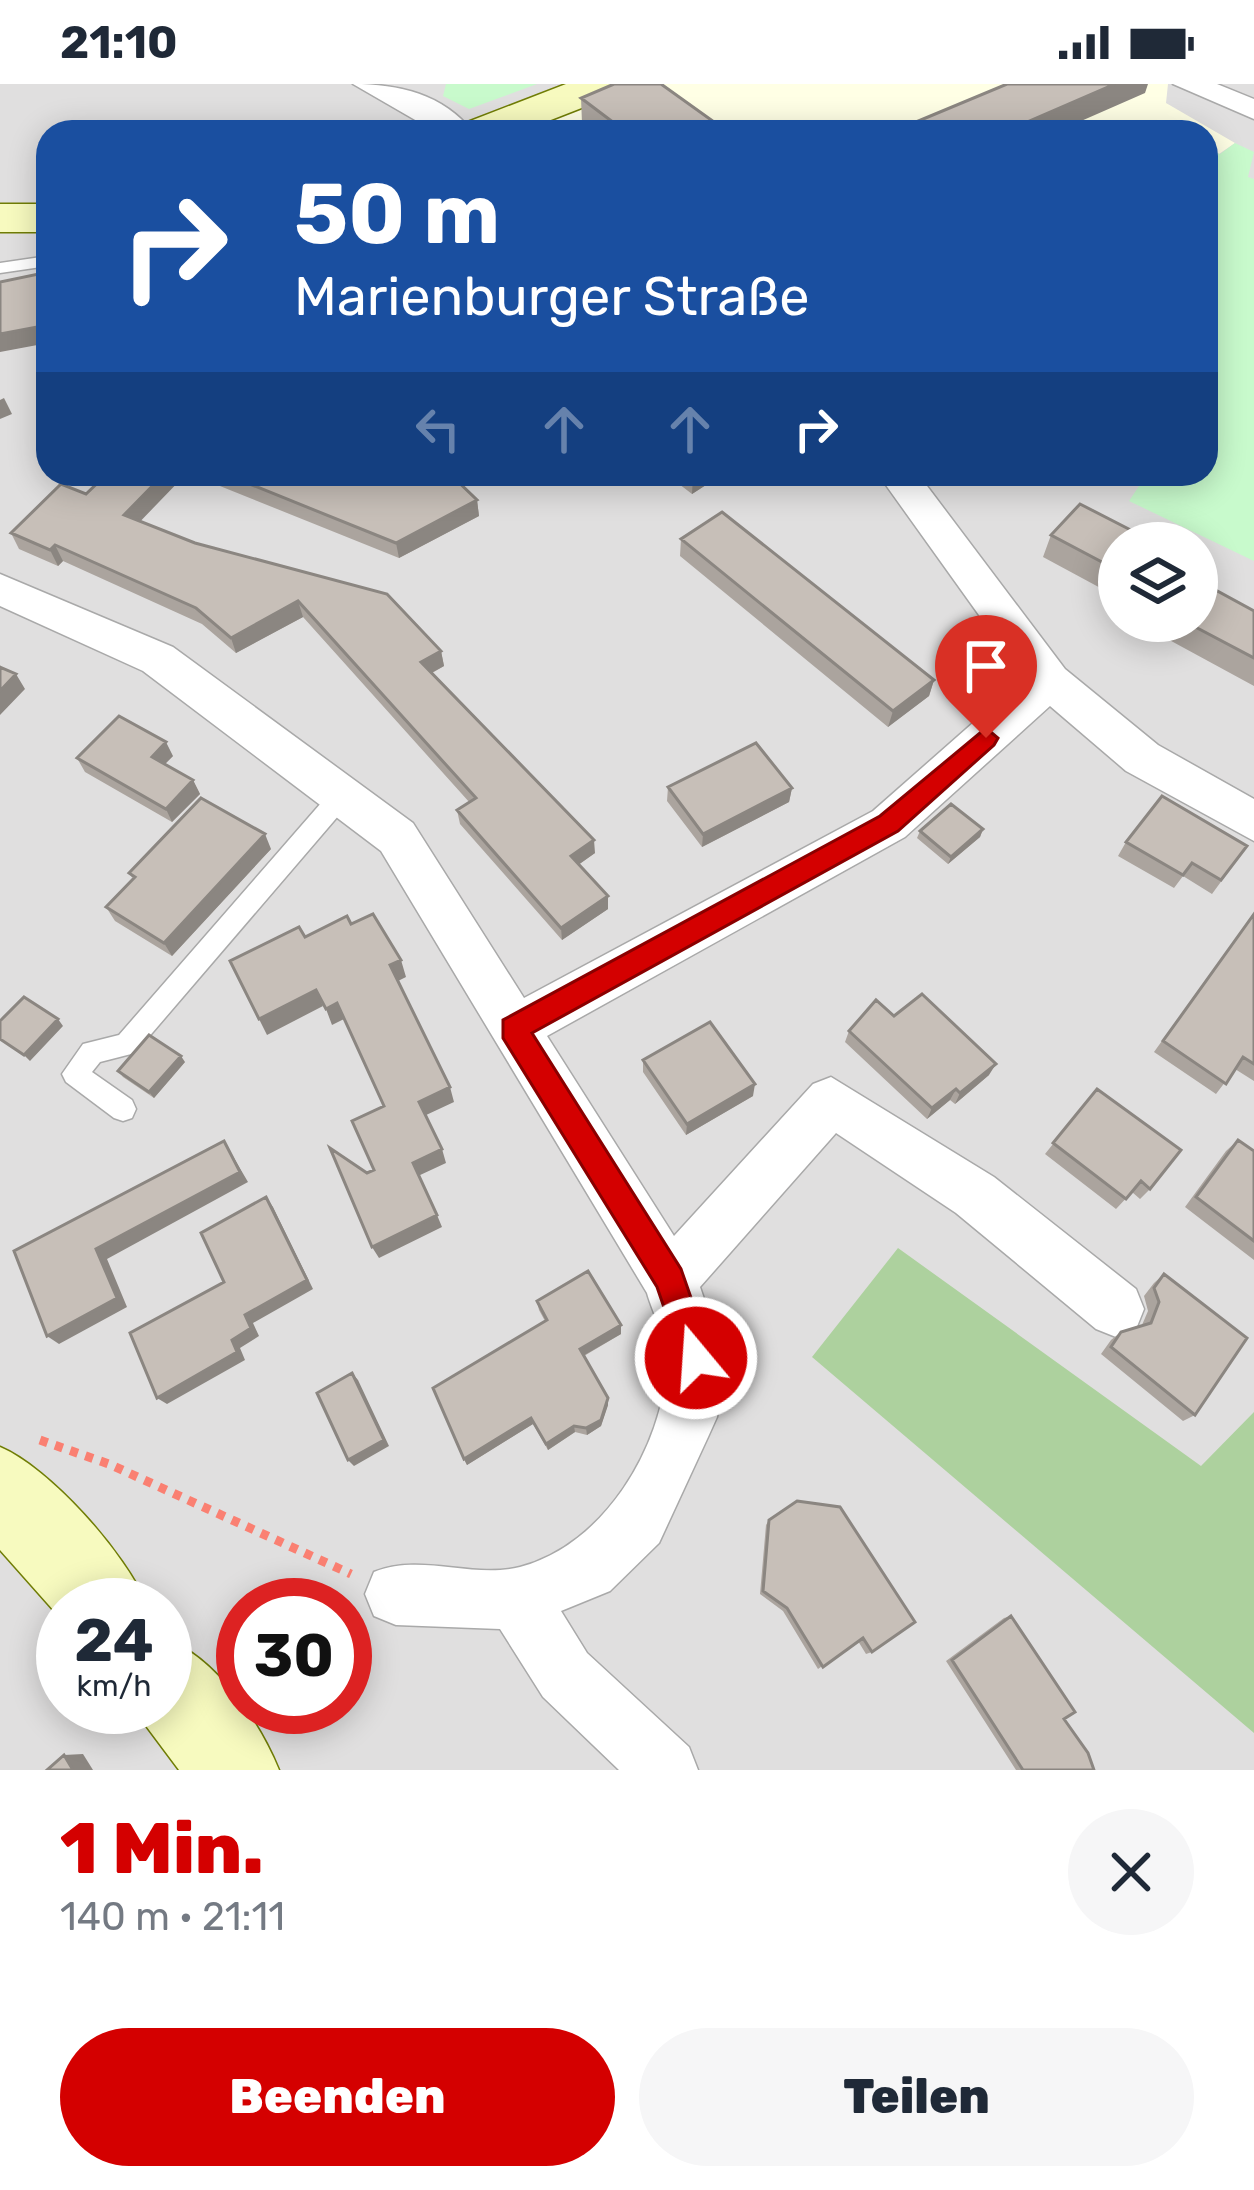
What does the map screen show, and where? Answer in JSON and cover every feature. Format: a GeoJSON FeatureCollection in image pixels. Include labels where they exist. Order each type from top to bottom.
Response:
{"type":"FeatureCollection","features":[{"type":"Feature","properties":{"kind":"street"},"geometry":{"type":"LineString","coordinates":[[369,84],[416,92],[445,120]]}},
{"type":"Feature","properties":{"kind":"street"},"geometry":{"type":"LineString","coordinates":[[512,120],[604,84]]}},
{"type":"Feature","properties":{"kind":"street"},"geometry":{"type":"LineString","coordinates":[[1189,84],[1254,110]]}},
{"type":"Feature","properties":{"kind":"street"},"geometry":{"type":"LineString","coordinates":[[0,218],[36,218]]}},
{"type":"Feature","properties":{"kind":"street"},"geometry":{"type":"LineString","coordinates":[[906,486],[1050,681],[1142,758],[1254,822]]}},
{"type":"Feature","properties":{"kind":"street"},"geometry":{"type":"LineString","coordinates":[[0,589],[158,659],[397,837],[670,1280],[696,1358],[688,1417],[638,1522],[588,1569],[517,1599],[396,1594]]}},
{"type":"Feature","properties":{"kind":"street"},"geometry":{"type":"LineString","coordinates":[[513,1029],[889,824],[1050,681]]}},
{"type":"Feature","properties":{"kind":"street"},"geometry":{"type":"LineString","coordinates":[[670,1280],[831,1102],[975,1195],[1116,1309]]}},
{"type":"Feature","properties":{"kind":"street"},"geometry":{"type":"LineString","coordinates":[[13,1461],[88,1578]]}},
{"type":"Feature","properties":{"kind":"street"},"geometry":{"type":"LineString","coordinates":[[517,1599],[565,1675],[666,1770]]}},
{"type":"Feature","properties":{"kind":"street"},"geometry":{"type":"LineString","coordinates":[[192,1715],[235,1770]]}},
{"type":"Feature","properties":{"kind":"lane"},"geometry":{"type":"LineString","coordinates":[[0,268],[36,263]]}},
{"type":"Feature","properties":{"kind":"lane"},"geometry":{"type":"LineString","coordinates":[[124,1109],[75,1074],[92,1052],[126,1045],[343,794]]}},
{"type":"Feature","properties":{"kind":"path"},"geometry":{"type":"LineString","coordinates":[[13,1461],[110,1464],[396,1594]]}},
{"type":"Feature","properties":{"kind":"shaded area"},"geometry":{"type":"Polygon","coordinates":[[[0,84],[1254,84],[1254,1770],[0,1770],[0,84]]]}},
{"type":"Feature","properties":{"kind":"shaded area"},"geometry":{"type":"Polygon","coordinates":[[[621,84],[1168,84],[1166,103],[1195,120],[532,120],[621,84]]]}},
{"type":"Feature","properties":{"kind":"shaded area"},"geometry":{"type":"Polygon","coordinates":[[[1218,133],[1235,143],[1218,154],[1218,133]]]}},
{"type":"Feature","properties":{"kind":"green space"},"geometry":{"type":"Polygon","coordinates":[[[446,84],[537,84],[469,109],[443,96],[446,84]]]}},
{"type":"Feature","properties":{"kind":"green space"},"geometry":{"type":"Polygon","coordinates":[[[1235,143],[1254,152],[1248,177],[1254,179],[1254,561],[1218,544],[1218,522],[1173,522],[1129,501],[1139,486],[1218,486],[1218,153],[1235,143]]]}},
{"type":"Feature","properties":{"kind":"green space"},"geometry":{"type":"Polygon","coordinates":[[[898,1248],[1201,1466],[1254,1412],[1254,1733],[812,1357],[898,1248]]]}},
{"type":"Feature","properties":{"kind":"building"},"geometry":{"type":"Polygon","coordinates":[[[614,84],[661,84],[711,120],[610,120],[581,98],[614,84]]]}},
{"type":"Feature","properties":{"kind":"building"},"geometry":{"type":"Polygon","coordinates":[[[1007,84],[1115,84],[1032,120],[921,120],[1007,84]]]}},
{"type":"Feature","properties":{"kind":"building"},"geometry":{"type":"Polygon","coordinates":[[[36,274],[36,327],[0,334],[0,282],[36,274]]]}},
{"type":"Feature","properties":{"kind":"building"},"geometry":{"type":"Polygon","coordinates":[[[59,486],[86,494],[94,486],[152,486],[124,515],[195,543],[387,594],[441,651],[421,662],[594,840],[571,856],[608,896],[561,928],[457,810],[476,798],[298,601],[231,638],[196,608],[55,545],[50,550],[11,533],[59,486]]]}},
{"type":"Feature","properties":{"kind":"building"},"geometry":{"type":"Polygon","coordinates":[[[255,486],[462,486],[477,500],[396,543],[255,486]]]}},
{"type":"Feature","properties":{"kind":"building"},"geometry":{"type":"Polygon","coordinates":[[[1080,504],[1115,522],[1098,522],[1098,560],[1051,535],[1080,504]]]}},
{"type":"Feature","properties":{"kind":"building"},"geometry":{"type":"Polygon","coordinates":[[[722,512],[934,680],[893,711],[681,539],[722,512]]]}},
{"type":"Feature","properties":{"kind":"building"},"geometry":{"type":"Polygon","coordinates":[[[1218,591],[1254,611],[1254,658],[1218,639],[1218,591]]]}},
{"type":"Feature","properties":{"kind":"building"},"geometry":{"type":"Polygon","coordinates":[[[0,667],[16,674],[0,691],[0,667]]]}},
{"type":"Feature","properties":{"kind":"building"},"geometry":{"type":"Polygon","coordinates":[[[119,716],[166,742],[152,757],[193,780],[166,809],[77,758],[119,716]]]}},
{"type":"Feature","properties":{"kind":"building"},"geometry":{"type":"Polygon","coordinates":[[[756,743],[792,788],[703,834],[668,787],[756,743]]]}},
{"type":"Feature","properties":{"kind":"building"},"geometry":{"type":"Polygon","coordinates":[[[1162,796],[1247,846],[1221,880],[1192,863],[1183,875],[1126,842],[1162,796]]]}},
{"type":"Feature","properties":{"kind":"building"},"geometry":{"type":"Polygon","coordinates":[[[201,798],[265,834],[164,943],[106,907],[135,877],[129,873],[201,798]]]}},
{"type":"Feature","properties":{"kind":"building"},"geometry":{"type":"Polygon","coordinates":[[[951,804],[983,829],[951,857],[920,831],[951,804]]]}},
{"type":"Feature","properties":{"kind":"building"},"geometry":{"type":"Polygon","coordinates":[[[373,914],[401,960],[390,965],[450,1087],[419,1102],[442,1149],[413,1163],[437,1215],[372,1247],[330,1148],[367,1173],[374,1170],[352,1121],[384,1106],[337,1003],[326,1009],[316,990],[259,1019],[230,961],[299,927],[305,937],[347,916],[351,924],[373,914]]]}},
{"type":"Feature","properties":{"kind":"building"},"geometry":{"type":"Polygon","coordinates":[[[1254,914],[1254,1064],[1243,1057],[1226,1084],[1163,1041],[1254,914]]]}},
{"type":"Feature","properties":{"kind":"building"},"geometry":{"type":"Polygon","coordinates":[[[922,994],[996,1064],[932,1108],[849,1031],[876,1000],[894,1016],[922,994]]]}},
{"type":"Feature","properties":{"kind":"building"},"geometry":{"type":"Polygon","coordinates":[[[24,997],[58,1019],[24,1055],[0,1039],[0,1021],[24,997]]]}},
{"type":"Feature","properties":{"kind":"building"},"geometry":{"type":"Polygon","coordinates":[[[710,1022],[755,1084],[687,1124],[643,1060],[710,1022]]]}},
{"type":"Feature","properties":{"kind":"building"},"geometry":{"type":"Polygon","coordinates":[[[149,1035],[181,1056],[149,1092],[118,1071],[149,1035]]]}},
{"type":"Feature","properties":{"kind":"building"},"geometry":{"type":"Polygon","coordinates":[[[1097,1089],[1181,1150],[1150,1189],[1141,1181],[1126,1199],[1053,1143],[1097,1089]]]}},
{"type":"Feature","properties":{"kind":"building"},"geometry":{"type":"Polygon","coordinates":[[[1238,1140],[1254,1151],[1254,1241],[1196,1197],[1238,1140]]]}},
{"type":"Feature","properties":{"kind":"building"},"geometry":{"type":"Polygon","coordinates":[[[224,1141],[240,1172],[96,1249],[117,1298],[47,1336],[14,1251],[224,1141]]]}},
{"type":"Feature","properties":{"kind":"building"},"geometry":{"type":"Polygon","coordinates":[[[266,1197],[307,1280],[245,1315],[251,1328],[232,1340],[237,1352],[157,1398],[130,1333],[224,1282],[201,1233],[266,1197]]]}},
{"type":"Feature","properties":{"kind":"building"},"geometry":{"type":"Polygon","coordinates":[[[588,1271],[621,1325],[580,1349],[608,1398],[601,1420],[586,1428],[574,1426],[546,1444],[531,1418],[464,1459],[433,1388],[547,1320],[537,1301],[588,1271]]]}},
{"type":"Feature","properties":{"kind":"building"},"geometry":{"type":"Polygon","coordinates":[[[1164,1274],[1247,1338],[1195,1415],[1111,1347],[1121,1332],[1151,1323],[1159,1302],[1154,1288],[1164,1274]]]}},
{"type":"Feature","properties":{"kind":"building"},"geometry":{"type":"Polygon","coordinates":[[[352,1373],[384,1440],[348,1460],[317,1393],[352,1373]]]}},
{"type":"Feature","properties":{"kind":"building"},"geometry":{"type":"Polygon","coordinates":[[[797,1501],[840,1507],[915,1622],[872,1652],[863,1638],[823,1667],[787,1608],[763,1591],[769,1520],[797,1501]]]}},
{"type":"Feature","properties":{"kind":"building"},"geometry":{"type":"Polygon","coordinates":[[[1011,1616],[1075,1712],[1064,1719],[1094,1770],[1023,1770],[952,1660],[1011,1616]]]}},
{"type":"Feature","properties":{"kind":"building"},"geometry":{"type":"Polygon","coordinates":[[[64,1755],[73,1770],[47,1770],[64,1755]]]}},
{"type":"Feature","properties":{"kind":"route"},"geometry":{"type":"LineString","coordinates":[[696,1358],[670,1280],[513,1029],[889,824],[986,738]]}}]}
